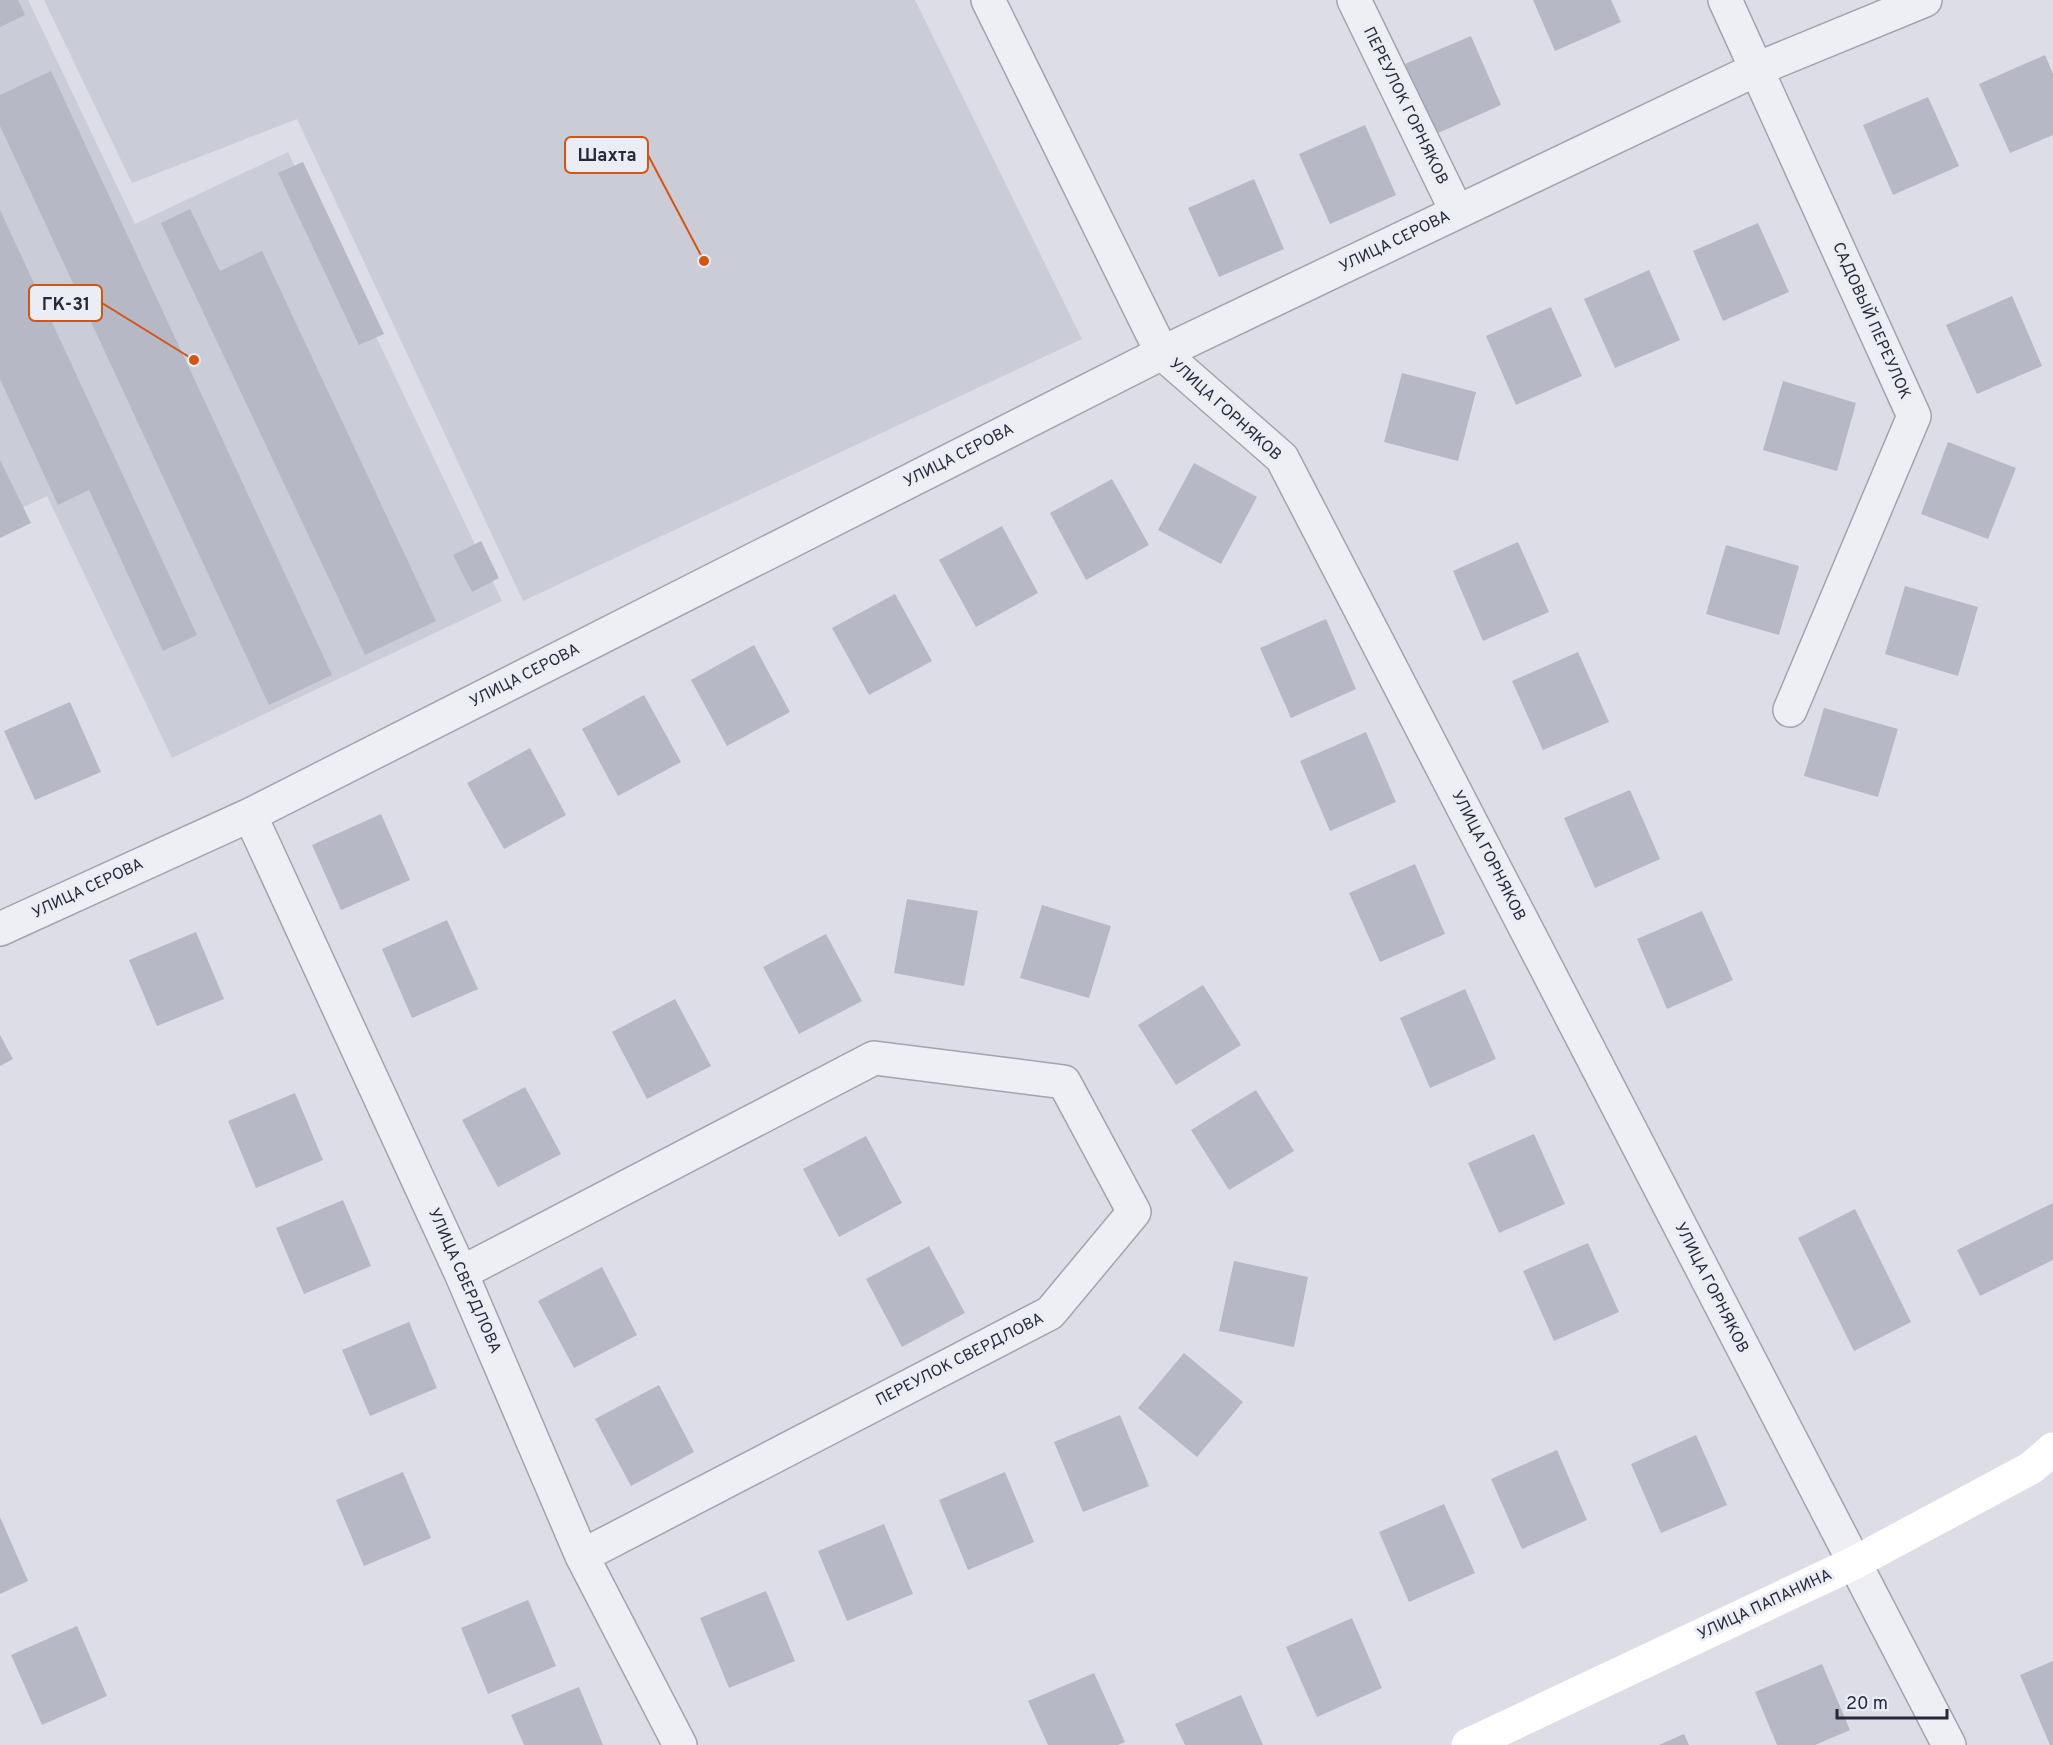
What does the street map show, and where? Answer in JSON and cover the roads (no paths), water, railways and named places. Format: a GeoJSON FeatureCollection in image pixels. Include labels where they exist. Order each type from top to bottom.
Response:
{"type":"FeatureCollection","features":[{"type":"Feature","properties":{"kind":"street","name":"УЛИЦА ГОРНЯКОВ"},"geometry":{"type":"LineString","coordinates":[[988,0],[1162,353],[1282,458],[1949,1745]]}},
{"type":"Feature","properties":{"kind":"street","name":"ПЕРЕУЛОК ГОРНЯКОВ"},"geometry":{"type":"LineString","coordinates":[[1354,0],[1457,212]]}},
{"type":"Feature","properties":{"kind":"street","name":"САДОВЫЙ ПЕРЕУЛОК"},"geometry":{"type":"LineString","coordinates":[[1725,0],[1914,416],[1790,710]]}},
{"type":"Feature","properties":{"kind":"street","name":"УЛИЦА СЕРОВА"},"geometry":{"type":"LineString","coordinates":[[0,929],[250,815],[1162,353],[1756,69],[1925,0]]}},
{"type":"Feature","properties":{"kind":"street","name":"УЛИЦА СВЕРДЛОВА"},"geometry":{"type":"LineString","coordinates":[[250,815],[461,1273],[582,1556],[680,1745]]}},
{"type":"Feature","properties":{"kind":"street","name":"ПЕРЕУЛОК СВЕРДЛОВА"},"geometry":{"type":"LineString","coordinates":[[461,1273],[874,1058],[1064,1082],[1134,1212],[1050,1313],[582,1556]]}},
{"type":"Feature","properties":{"kind":"street","name":"УЛИЦА ПАПАНИНА"},"geometry":{"type":"LineString","coordinates":[[1468,1745],[1854,1563],[2031,1468],[2053,1449]]}},
{"type":"Feature","properties":{"kind":"place","name":"Шахта"},"geometry":{"type":"Point","coordinates":[704,261]}},
{"type":"Feature","properties":{"kind":"place","name":"ГК-31"},"geometry":{"type":"Point","coordinates":[194,360]}}]}
